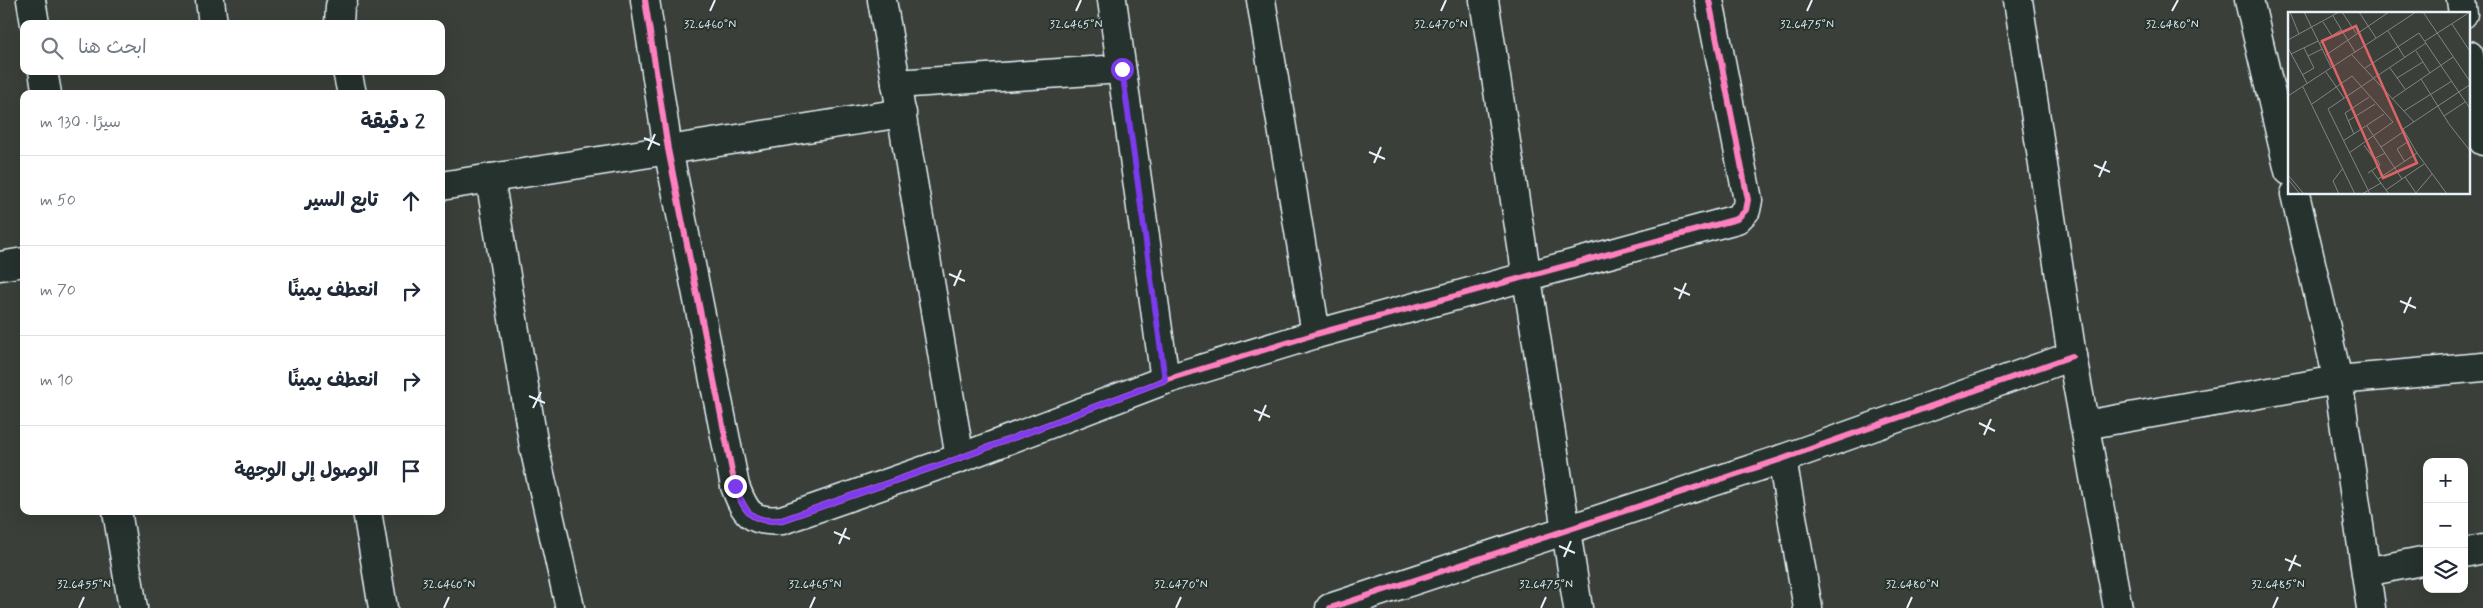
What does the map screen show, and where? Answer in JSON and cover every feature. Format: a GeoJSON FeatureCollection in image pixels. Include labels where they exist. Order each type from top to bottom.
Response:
{"type":"FeatureCollection","features":[{"type":"Feature","properties":{"kind":"street"},"geometry":{"type":"LineString","coordinates":[[31,0],[34,20]]}},
{"type":"Feature","properties":{"kind":"street"},"geometry":{"type":"LineString","coordinates":[[210,0],[213,20]]}},
{"type":"Feature","properties":{"kind":"street"},"geometry":{"type":"LineString","coordinates":[[339,20],[340,6],[343,0]]}},
{"type":"Feature","properties":{"kind":"street"},"geometry":{"type":"LineString","coordinates":[[645,0],[668,149],[735,486],[741,501],[751,516],[762,520],[782,520],[960,458],[1165,380],[1316,334],[1725,223],[1742,216],[1746,210],[1748,200],[1708,0]]}},
{"type":"Feature","properties":{"kind":"street"},"geometry":{"type":"LineString","coordinates":[[882,0],[960,458]]}},
{"type":"Feature","properties":{"kind":"street"},"geometry":{"type":"LineString","coordinates":[[1112,0],[1165,380]]}},
{"type":"Feature","properties":{"kind":"street"},"geometry":{"type":"LineString","coordinates":[[1261,0],[1316,334]]}},
{"type":"Feature","properties":{"kind":"street"},"geometry":{"type":"LineString","coordinates":[[1484,0],[1578,608]]}},
{"type":"Feature","properties":{"kind":"street"},"geometry":{"type":"LineString","coordinates":[[2018,0],[2072,356],[2118,608]]}},
{"type":"Feature","properties":{"kind":"street"},"geometry":{"type":"LineString","coordinates":[[2249,0],[2288,167]]}},
{"type":"Feature","properties":{"kind":"street"},"geometry":{"type":"LineString","coordinates":[[2470,60],[2483,141]]}},
{"type":"Feature","properties":{"kind":"street"},"geometry":{"type":"LineString","coordinates":[[896,84],[1122,69]]}},
{"type":"Feature","properties":{"kind":"street"},"geometry":{"type":"LineString","coordinates":[[44,75],[46,90]]}},
{"type":"Feature","properties":{"kind":"street"},"geometry":{"type":"LineString","coordinates":[[349,75],[351,90]]}},
{"type":"Feature","properties":{"kind":"street"},"geometry":{"type":"LineString","coordinates":[[445,185],[902,113]]}},
{"type":"Feature","properties":{"kind":"street"},"geometry":{"type":"LineString","coordinates":[[490,178],[534,447],[570,608]]}},
{"type":"Feature","properties":{"kind":"street"},"geometry":{"type":"LineString","coordinates":[[2295,195],[2338,380],[2371,608]]}},
{"type":"Feature","properties":{"kind":"street"},"geometry":{"type":"LineString","coordinates":[[0,266],[20,263]]}},
{"type":"Feature","properties":{"kind":"street"},"geometry":{"type":"LineString","coordinates":[[1330,608],[1782,458],[2072,356]]}},
{"type":"Feature","properties":{"kind":"street"},"geometry":{"type":"LineString","coordinates":[[2085,425],[2338,380],[2483,367]]}},
{"type":"Feature","properties":{"kind":"street"},"geometry":{"type":"LineString","coordinates":[[1782,458],[1808,608]]}},
{"type":"Feature","properties":{"kind":"street"},"geometry":{"type":"LineString","coordinates":[[118,515],[133,608]]}},
{"type":"Feature","properties":{"kind":"street"},"geometry":{"type":"LineString","coordinates":[[368,515],[383,608]]}},
{"type":"Feature","properties":{"kind":"street"},"geometry":{"type":"LineString","coordinates":[[2468,552],[2483,549]]}},
{"type":"Feature","properties":{"kind":"street"},"geometry":{"type":"LineString","coordinates":[[2366,572],[2423,561]]}},
{"type":"Feature","properties":{"kind":"cycle path"},"geometry":{"type":"LineString","coordinates":[[645,0],[668,149],[735,486],[742,503],[751,514],[756,518],[771,521],[782,520],[960,458],[1165,380],[1316,334],[1737,219],[1746,210],[1748,200],[1709,0]]}},
{"type":"Feature","properties":{"kind":"cycle path"},"geometry":{"type":"LineString","coordinates":[[1330,608],[1782,459],[2072,356]]}},
{"type":"Feature","properties":{"kind":"route"},"geometry":{"type":"LineString","coordinates":[[735,486],[741,501],[751,516],[762,520],[782,520],[960,458],[1165,380],[1122,69]]}}]}
